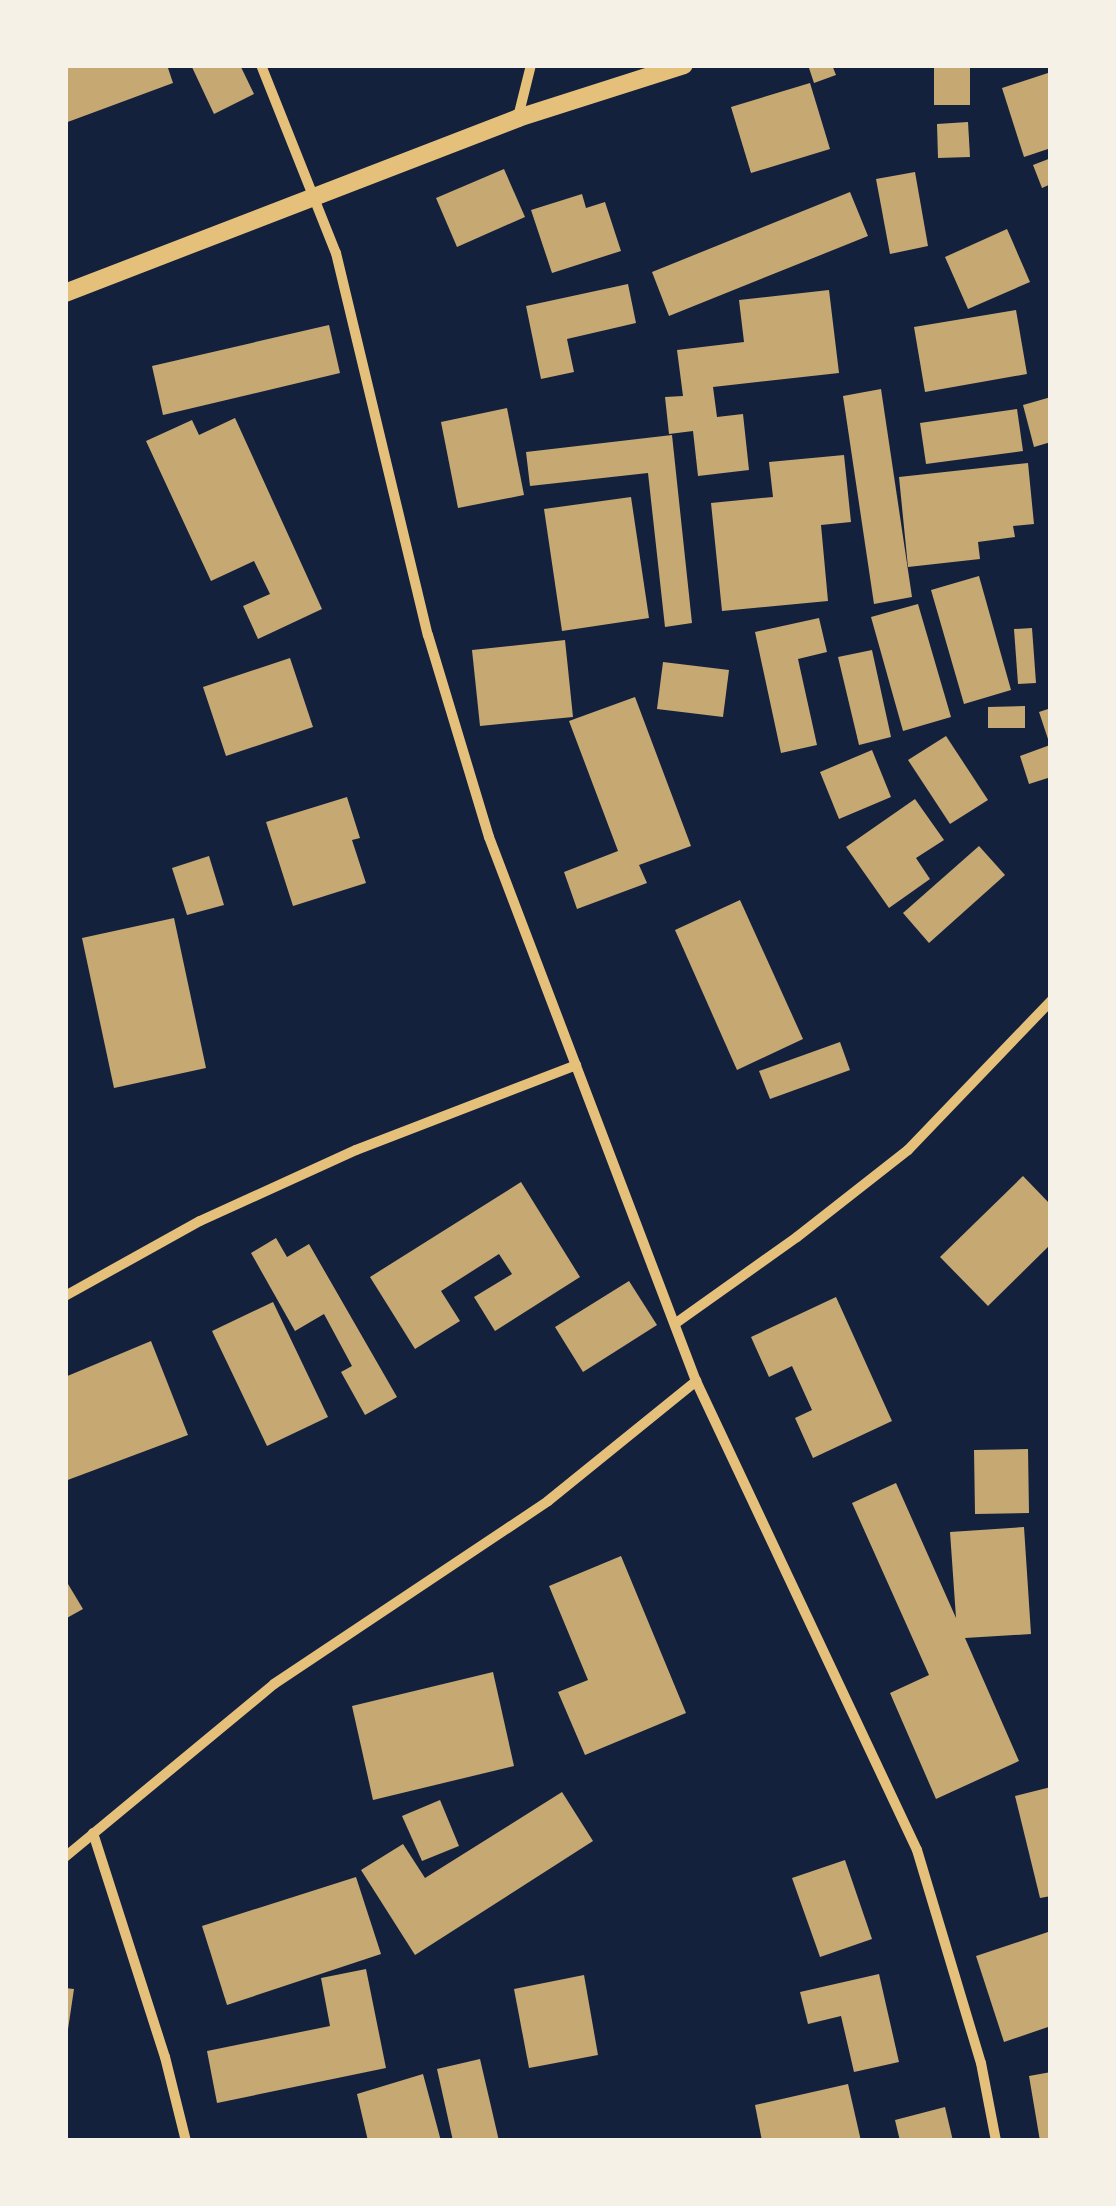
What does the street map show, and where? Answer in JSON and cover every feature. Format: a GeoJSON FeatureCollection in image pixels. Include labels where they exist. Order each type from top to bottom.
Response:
{"type":"FeatureCollection","features":[{"type":"Feature","properties":{"kind":"street"},"geometry":{"type":"LineString","coordinates":[[261,65],[336,253],[428,635],[489,837],[696,1381],[916,1850],[981,2063],[996,2141]]}},
{"type":"Feature","properties":{"kind":"street"},"geometry":{"type":"LineString","coordinates":[[518,118],[531,65]]}},
{"type":"Feature","properties":{"kind":"street"},"geometry":{"type":"LineString","coordinates":[[65,292],[518,118],[684,65]]}},
{"type":"Feature","properties":{"kind":"street"},"geometry":{"type":"LineString","coordinates":[[676,1323],[797,1237],[908,1150],[1051,1001]]}},
{"type":"Feature","properties":{"kind":"street"},"geometry":{"type":"LineString","coordinates":[[65,1296],[200,1221],[339,1158],[576,1065]]}},
{"type":"Feature","properties":{"kind":"street"},"geometry":{"type":"LineString","coordinates":[[65,1858],[274,1684],[548,1502],[696,1381]]}},
{"type":"Feature","properties":{"kind":"street"},"geometry":{"type":"LineString","coordinates":[[93,1833],[165,2056],[186,2141]]}},
{"type":"Feature","properties":{"kind":"building"},"geometry":{"type":"Polygon","coordinates":[[[65,65],[167,65],[173,83],[65,123],[65,65]]]}},
{"type":"Feature","properties":{"kind":"building"},"geometry":{"type":"Polygon","coordinates":[[[191,65],[240,65],[254,94],[214,114],[191,65]]]}},
{"type":"Feature","properties":{"kind":"building"},"geometry":{"type":"Polygon","coordinates":[[[808,65],[832,65],[836,75],[814,83],[808,65]]]}},
{"type":"Feature","properties":{"kind":"building"},"geometry":{"type":"Polygon","coordinates":[[[934,65],[970,65],[970,105],[934,105],[934,65]]]}},
{"type":"Feature","properties":{"kind":"building"},"geometry":{"type":"Polygon","coordinates":[[[1051,72],[1051,148],[1024,157],[1002,88],[1051,72]]]}},
{"type":"Feature","properties":{"kind":"building"},"geometry":{"type":"Polygon","coordinates":[[[810,83],[830,149],[751,173],[731,107],[810,83]]]}},
{"type":"Feature","properties":{"kind":"building"},"geometry":{"type":"Polygon","coordinates":[[[968,122],[970,157],[938,158],[937,124],[968,122]]]}},
{"type":"Feature","properties":{"kind":"building"},"geometry":{"type":"Polygon","coordinates":[[[1051,158],[1051,184],[1042,188],[1033,165],[1051,158]]]}},
{"type":"Feature","properties":{"kind":"building"},"geometry":{"type":"Polygon","coordinates":[[[504,169],[525,217],[457,247],[436,198],[504,169]]]}},
{"type":"Feature","properties":{"kind":"building"},"geometry":{"type":"Polygon","coordinates":[[[915,172],[928,246],[890,254],[876,179],[915,172]]]}},
{"type":"Feature","properties":{"kind":"building"},"geometry":{"type":"Polygon","coordinates":[[[850,192],[868,236],[669,316],[652,272],[850,192]]]}},
{"type":"Feature","properties":{"kind":"building"},"geometry":{"type":"Polygon","coordinates":[[[582,194],[586,208],[605,202],[621,251],[552,273],[531,210],[582,194]]]}},
{"type":"Feature","properties":{"kind":"building"},"geometry":{"type":"Polygon","coordinates":[[[1007,229],[1030,282],[968,309],[945,257],[1007,229]]]}},
{"type":"Feature","properties":{"kind":"building"},"geometry":{"type":"Polygon","coordinates":[[[628,284],[636,323],[567,339],[574,372],[541,379],[526,306],[628,284]]]}},
{"type":"Feature","properties":{"kind":"building"},"geometry":{"type":"Polygon","coordinates":[[[829,290],[839,373],[713,387],[717,417],[743,414],[749,470],[698,476],[693,431],[669,434],[665,397],[683,396],[677,350],[744,342],[739,300],[829,290]]]}},
{"type":"Feature","properties":{"kind":"building"},"geometry":{"type":"Polygon","coordinates":[[[1016,310],[1027,374],[925,392],[914,327],[1016,310]]]}},
{"type":"Feature","properties":{"kind":"building"},"geometry":{"type":"Polygon","coordinates":[[[329,325],[340,373],[163,415],[152,366],[329,325]]]}},
{"type":"Feature","properties":{"kind":"building"},"geometry":{"type":"Polygon","coordinates":[[[881,389],[912,597],[874,604],[843,396],[881,389]]]}},
{"type":"Feature","properties":{"kind":"building"},"geometry":{"type":"Polygon","coordinates":[[[1051,397],[1051,442],[1034,447],[1023,405],[1051,397]]]}},
{"type":"Feature","properties":{"kind":"building"},"geometry":{"type":"Polygon","coordinates":[[[507,408],[524,495],[458,508],[441,422],[507,408]]]}},
{"type":"Feature","properties":{"kind":"building"},"geometry":{"type":"Polygon","coordinates":[[[1017,409],[1023,451],[926,464],[920,423],[1017,409]]]}},
{"type":"Feature","properties":{"kind":"building"},"geometry":{"type":"Polygon","coordinates":[[[235,418],[322,609],[258,639],[243,606],[270,594],[254,561],[211,581],[146,441],[192,420],[199,435],[235,418]]]}},
{"type":"Feature","properties":{"kind":"building"},"geometry":{"type":"Polygon","coordinates":[[[672,435],[692,623],[665,627],[648,473],[530,486],[526,452],[672,435]]]}},
{"type":"Feature","properties":{"kind":"building"},"geometry":{"type":"Polygon","coordinates":[[[844,455],[851,522],[821,525],[828,601],[722,611],[711,503],[773,497],[769,462],[844,455]]]}},
{"type":"Feature","properties":{"kind":"building"},"geometry":{"type":"Polygon","coordinates":[[[1028,463],[1034,524],[1013,526],[1015,537],[978,542],[980,559],[908,567],[899,477],[1028,463]]]}},
{"type":"Feature","properties":{"kind":"building"},"geometry":{"type":"Polygon","coordinates":[[[631,497],[649,618],[562,631],[544,509],[631,497]]]}},
{"type":"Feature","properties":{"kind":"building"},"geometry":{"type":"Polygon","coordinates":[[[979,576],[1011,690],[964,704],[931,590],[979,576]]]}},
{"type":"Feature","properties":{"kind":"building"},"geometry":{"type":"Polygon","coordinates":[[[918,604],[951,717],[903,731],[871,617],[918,604]]]}},
{"type":"Feature","properties":{"kind":"building"},"geometry":{"type":"Polygon","coordinates":[[[819,618],[827,652],[798,659],[817,745],[781,753],[755,632],[819,618]]]}},
{"type":"Feature","properties":{"kind":"building"},"geometry":{"type":"Polygon","coordinates":[[[1032,628],[1036,683],[1018,684],[1014,629],[1032,628]]]}},
{"type":"Feature","properties":{"kind":"building"},"geometry":{"type":"Polygon","coordinates":[[[565,640],[573,717],[480,726],[472,650],[565,640]]]}},
{"type":"Feature","properties":{"kind":"building"},"geometry":{"type":"Polygon","coordinates":[[[872,650],[891,737],[859,745],[838,657],[872,650]]]}},
{"type":"Feature","properties":{"kind":"building"},"geometry":{"type":"Polygon","coordinates":[[[290,658],[313,727],[226,756],[203,687],[290,658]]]}},
{"type":"Feature","properties":{"kind":"building"},"geometry":{"type":"Polygon","coordinates":[[[663,662],[729,670],[723,717],[657,709],[663,662]]]}},
{"type":"Feature","properties":{"kind":"building"},"geometry":{"type":"Polygon","coordinates":[[[635,697],[691,846],[639,865],[647,883],[577,909],[564,872],[618,851],[569,721],[635,697]]]}},
{"type":"Feature","properties":{"kind":"building"},"geometry":{"type":"Polygon","coordinates":[[[1025,706],[1025,728],[988,728],[988,707],[1025,706]]]}},
{"type":"Feature","properties":{"kind":"building"},"geometry":{"type":"Polygon","coordinates":[[[1051,708],[1051,777],[1029,784],[1020,756],[1050,745],[1039,712],[1051,708]]]}},
{"type":"Feature","properties":{"kind":"building"},"geometry":{"type":"Polygon","coordinates":[[[946,736],[988,800],[950,824],[908,760],[946,736]]]}},
{"type":"Feature","properties":{"kind":"building"},"geometry":{"type":"Polygon","coordinates":[[[872,750],[891,797],[839,819],[820,772],[872,750]]]}},
{"type":"Feature","properties":{"kind":"building"},"geometry":{"type":"Polygon","coordinates":[[[347,797],[360,838],[352,840],[366,883],[293,906],[266,822],[347,797]]]}},
{"type":"Feature","properties":{"kind":"building"},"geometry":{"type":"Polygon","coordinates":[[[915,799],[944,840],[916,858],[930,879],[889,908],[846,847],[915,799]]]}},
{"type":"Feature","properties":{"kind":"building"},"geometry":{"type":"Polygon","coordinates":[[[979,846],[1005,875],[929,943],[903,913],[979,846]]]}},
{"type":"Feature","properties":{"kind":"building"},"geometry":{"type":"Polygon","coordinates":[[[209,856],[224,905],[187,915],[172,868],[209,856]]]}},
{"type":"Feature","properties":{"kind":"building"},"geometry":{"type":"Polygon","coordinates":[[[740,900],[803,1039],[737,1070],[675,930],[740,900]]]}},
{"type":"Feature","properties":{"kind":"building"},"geometry":{"type":"Polygon","coordinates":[[[174,918],[206,1068],[114,1088],[82,938],[174,918]]]}},
{"type":"Feature","properties":{"kind":"building"},"geometry":{"type":"Polygon","coordinates":[[[840,1042],[850,1070],[770,1099],[759,1071],[840,1042]]]}},
{"type":"Feature","properties":{"kind":"building"},"geometry":{"type":"Polygon","coordinates":[[[1023,1176],[1051,1205],[1051,1244],[988,1306],[940,1257],[1023,1176]]]}},
{"type":"Feature","properties":{"kind":"building"},"geometry":{"type":"Polygon","coordinates":[[[521,1182],[580,1277],[495,1331],[474,1297],[512,1274],[499,1254],[441,1291],[460,1321],[415,1349],[370,1277],[521,1182]]]}},
{"type":"Feature","properties":{"kind":"building"},"geometry":{"type":"Polygon","coordinates":[[[276,1238],[287,1257],[309,1244],[397,1397],[365,1415],[341,1372],[352,1366],[324,1314],[295,1331],[251,1253],[276,1238]]]}},
{"type":"Feature","properties":{"kind":"building"},"geometry":{"type":"Polygon","coordinates":[[[629,1281],[657,1325],[583,1372],[555,1327],[629,1281]]]}},
{"type":"Feature","properties":{"kind":"building"},"geometry":{"type":"Polygon","coordinates":[[[836,1297],[892,1421],[813,1458],[795,1418],[812,1410],[792,1366],[769,1377],[751,1337],[836,1297]]]}},
{"type":"Feature","properties":{"kind":"building"},"geometry":{"type":"Polygon","coordinates":[[[273,1302],[328,1417],[267,1446],[212,1331],[273,1302]]]}},
{"type":"Feature","properties":{"kind":"building"},"geometry":{"type":"Polygon","coordinates":[[[151,1341],[188,1435],[65,1481],[65,1377],[151,1341]]]}},
{"type":"Feature","properties":{"kind":"building"},"geometry":{"type":"Polygon","coordinates":[[[1028,1449],[1029,1513],[975,1514],[974,1450],[1028,1449]]]}},
{"type":"Feature","properties":{"kind":"building"},"geometry":{"type":"Polygon","coordinates":[[[896,1483],[956,1618],[950,1532],[1024,1527],[1031,1634],[965,1638],[1019,1761],[936,1799],[890,1693],[929,1675],[852,1503],[896,1483]]]}},
{"type":"Feature","properties":{"kind":"building"},"geometry":{"type":"Polygon","coordinates":[[[621,1556],[686,1713],[585,1755],[558,1692],[588,1680],[549,1586],[621,1556]]]}},
{"type":"Feature","properties":{"kind":"building"},"geometry":{"type":"Polygon","coordinates":[[[65,1579],[83,1609],[65,1619],[65,1579]]]}},
{"type":"Feature","properties":{"kind":"building"},"geometry":{"type":"Polygon","coordinates":[[[493,1672],[514,1766],[373,1800],[352,1706],[493,1672]]]}},
{"type":"Feature","properties":{"kind":"building"},"geometry":{"type":"Polygon","coordinates":[[[1051,1787],[1051,1896],[1040,1898],[1015,1796],[1051,1787]]]}},
{"type":"Feature","properties":{"kind":"building"},"geometry":{"type":"Polygon","coordinates":[[[562,1792],[593,1841],[415,1955],[361,1870],[403,1844],[425,1878],[562,1792]]]}},
{"type":"Feature","properties":{"kind":"building"},"geometry":{"type":"Polygon","coordinates":[[[440,1800],[459,1846],[422,1861],[402,1816],[440,1800]]]}},
{"type":"Feature","properties":{"kind":"building"},"geometry":{"type":"Polygon","coordinates":[[[845,1860],[872,1939],[820,1957],[792,1878],[845,1860]]]}},
{"type":"Feature","properties":{"kind":"building"},"geometry":{"type":"Polygon","coordinates":[[[356,1877],[381,1954],[227,2005],[202,1926],[356,1877]]]}},
{"type":"Feature","properties":{"kind":"building"},"geometry":{"type":"Polygon","coordinates":[[[1051,1931],[1051,2026],[1004,2042],[976,1956],[1051,1931]]]}},
{"type":"Feature","properties":{"kind":"building"},"geometry":{"type":"Polygon","coordinates":[[[366,1969],[386,2068],[217,2103],[207,2051],[330,2026],[321,1978],[366,1969]]]}},
{"type":"Feature","properties":{"kind":"building"},"geometry":{"type":"Polygon","coordinates":[[[879,1974],[899,2062],[854,2072],[841,2016],[808,2024],[800,1992],[879,1974]]]}},
{"type":"Feature","properties":{"kind":"building"},"geometry":{"type":"Polygon","coordinates":[[[584,1975],[598,2055],[529,2068],[514,1989],[584,1975]]]}},
{"type":"Feature","properties":{"kind":"building"},"geometry":{"type":"Polygon","coordinates":[[[65,1988],[74,1989],[67,2036],[65,2036],[65,1988]]]}},
{"type":"Feature","properties":{"kind":"building"},"geometry":{"type":"Polygon","coordinates":[[[480,2059],[499,2141],[453,2141],[437,2069],[480,2059]]]}},
{"type":"Feature","properties":{"kind":"building"},"geometry":{"type":"Polygon","coordinates":[[[1051,2072],[1051,2141],[1040,2141],[1029,2076],[1051,2072]]]}},
{"type":"Feature","properties":{"kind":"building"},"geometry":{"type":"Polygon","coordinates":[[[423,2074],[441,2141],[368,2141],[357,2094],[423,2074]]]}},
{"type":"Feature","properties":{"kind":"building"},"geometry":{"type":"Polygon","coordinates":[[[848,2084],[861,2141],[762,2141],[755,2105],[848,2084]]]}},
{"type":"Feature","properties":{"kind":"building"},"geometry":{"type":"Polygon","coordinates":[[[945,2107],[953,2141],[900,2141],[895,2120],[945,2107]]]}}]}
